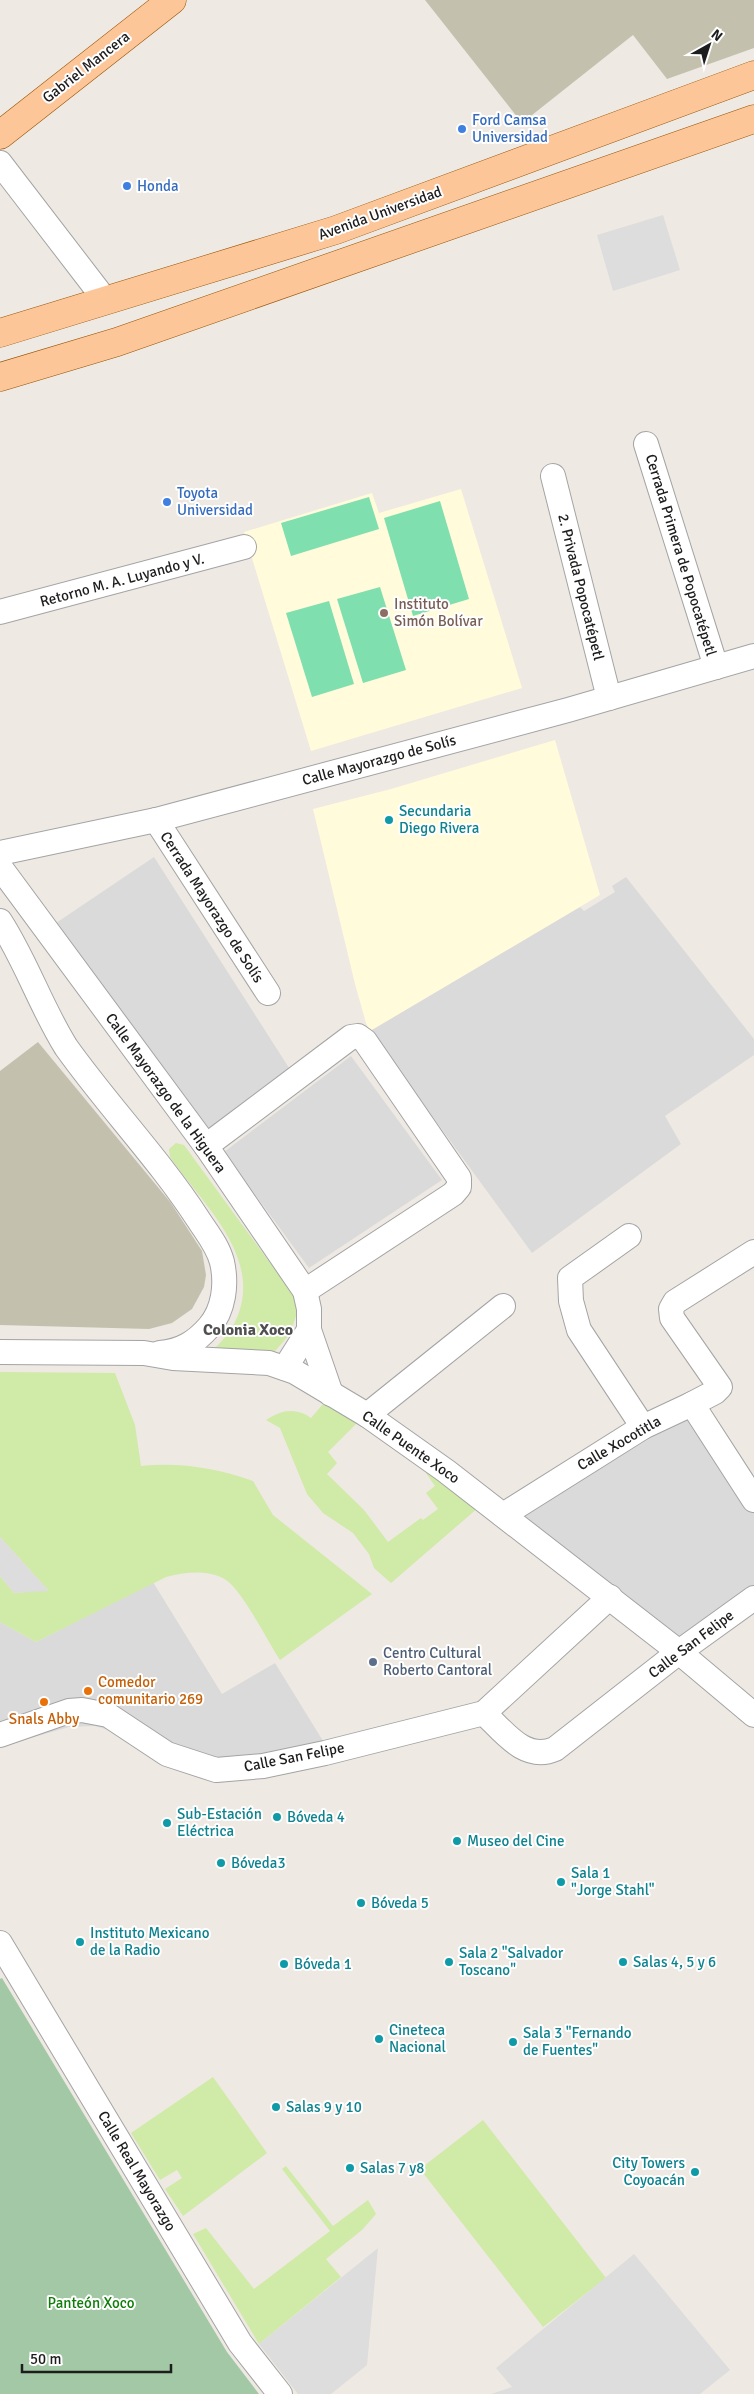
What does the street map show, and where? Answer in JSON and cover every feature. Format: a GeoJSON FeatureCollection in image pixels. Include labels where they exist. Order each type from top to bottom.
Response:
{"type":"FeatureCollection","features":[{"type":"Feature","properties":{"kind":"main road","name":"Gabriel Mancera"},"geometry":{"type":"LineString","coordinates":[[0,135],[172,0]]}},
{"type":"Feature","properties":{"kind":"main road","name":"Avenida Universidad"},"geometry":{"type":"LineString","coordinates":[[0,333],[336,230],[754,75]]}},
{"type":"Feature","properties":{"kind":"main road"},"geometry":{"type":"LineString","coordinates":[[0,377],[116,342],[754,119]]}},
{"type":"Feature","properties":{"kind":"street"},"geometry":{"type":"LineString","coordinates":[[0,163],[106,301]]}},
{"type":"Feature","properties":{"kind":"street","name":"Cerrada Primera de Popocatépetl"},"geometry":{"type":"LineString","coordinates":[[646,444],[716,667]]}},
{"type":"Feature","properties":{"kind":"street","name":"2. Privada Popocatépetl"},"geometry":{"type":"LineString","coordinates":[[553,476],[609,698]]}},
{"type":"Feature","properties":{"kind":"street","name":"Retorno M. A. Luyando y V."},"geometry":{"type":"LineString","coordinates":[[0,612],[244,547]]}},
{"type":"Feature","properties":{"kind":"street","name":"Calle Mayorazgo de Solís"},"geometry":{"type":"LineString","coordinates":[[0,853],[156,820],[609,698],[754,656]]}},
{"type":"Feature","properties":{"kind":"street","name":"Cerrada Mayorazgo de Solís"},"geometry":{"type":"LineString","coordinates":[[156,820],[268,993]]}},
{"type":"Feature","properties":{"kind":"street","name":"Calle Mayorazgo de la Higuera"},"geometry":{"type":"LineString","coordinates":[[0,866],[206,1146],[305,1290],[309,1309],[309,1330],[331,1394]]}},
{"type":"Feature","properties":{"kind":"street"},"geometry":{"type":"LineString","coordinates":[[0,921],[29,973],[52,1026],[66,1048],[186,1200],[217,1248],[222,1261],[224,1273],[222,1300],[218,1312],[203,1334],[182,1349],[144,1353]]}},
{"type":"Feature","properties":{"kind":"street"},"geometry":{"type":"LineString","coordinates":[[206,1146],[350,1037],[358,1036],[364,1041],[459,1178],[459,1187],[453,1194],[305,1290]]}},
{"type":"Feature","properties":{"kind":"street"},"geometry":{"type":"LineString","coordinates":[[629,1236],[570,1278],[571,1301],[579,1330],[643,1427]]}},
{"type":"Feature","properties":{"kind":"street","name":"Calle Xocotitla"},"geometry":{"type":"LineString","coordinates":[[503,1515],[643,1427],[692,1404],[715,1392],[720,1387],[672,1318],[671,1309],[675,1302],[754,1252]]}},
{"type":"Feature","properties":{"kind":"street"},"geometry":{"type":"LineString","coordinates":[[367,1416],[503,1306]]}},
{"type":"Feature","properties":{"kind":"street"},"geometry":{"type":"LineString","coordinates":[[285,1368],[309,1330]]}},
{"type":"Feature","properties":{"kind":"street","name":"Calle Puente Xoco"},"geometry":{"type":"LineString","coordinates":[[0,1352],[144,1353],[173,1358],[269,1363],[285,1368],[367,1416],[439,1465],[610,1597],[754,1715]]}},
{"type":"Feature","properties":{"kind":"street"},"geometry":{"type":"LineString","coordinates":[[692,1404],[754,1500]]}},
{"type":"Feature","properties":{"kind":"street","name":"Calle San Felipe"},"geometry":{"type":"LineString","coordinates":[[0,1735],[68,1711],[96,1711],[119,1721],[147,1743],[167,1754],[216,1770],[263,1766],[325,1753],[484,1713],[610,1597]]}},
{"type":"Feature","properties":{"kind":"street","name":"Calle San Felipe"},"geometry":{"type":"LineString","coordinates":[[484,1713],[524,1749],[539,1753],[547,1752],[555,1748],[679,1652],[754,1598]]}},
{"type":"Feature","properties":{"kind":"street","name":"Calle Real Mayorazgo"},"geometry":{"type":"LineString","coordinates":[[0,1944],[240,2343],[280,2394]]}},
{"type":"Feature","properties":{"kind":"shaded area"},"geometry":{"type":"Polygon","coordinates":[[[425,0],[754,0],[754,48],[667,79],[633,35],[522,123],[425,0]]]}},
{"type":"Feature","properties":{"kind":"shaded area"},"geometry":{"type":"Polygon","coordinates":[[[663,215],[680,270],[613,291],[597,235],[663,215]]]}},
{"type":"Feature","properties":{"kind":"shaded area","name":"Instituto Simón Bolívar"},"geometry":{"type":"Polygon","coordinates":[[[461,489],[522,688],[311,751],[244,532],[372,493],[379,513],[461,489]]]}},
{"type":"Feature","properties":{"kind":"shaded area"},"geometry":{"type":"Polygon","coordinates":[[[555,740],[600,895],[370,1031],[355,984],[313,809],[391,789],[555,740]]]}},
{"type":"Feature","properties":{"kind":"shaded area"},"geometry":{"type":"Polygon","coordinates":[[[154,857],[291,1071],[205,1136],[56,923],[154,857]]]}},
{"type":"Feature","properties":{"kind":"shaded area"},"geometry":{"type":"Polygon","coordinates":[[[626,877],[754,1039],[754,1055],[665,1116],[681,1144],[532,1253],[370,1031],[580,907],[584,911],[615,892],[612,886],[626,877]]]}},
{"type":"Feature","properties":{"kind":"shaded area"},"geometry":{"type":"Polygon","coordinates":[[[38,1042],[171,1203],[202,1251],[206,1275],[204,1287],[192,1309],[172,1323],[149,1329],[0,1325],[0,1071],[38,1042]]]}},
{"type":"Feature","properties":{"kind":"shaded area"},"geometry":{"type":"Polygon","coordinates":[[[351,1056],[442,1180],[309,1268],[224,1152],[351,1056]]]}},
{"type":"Feature","properties":{"kind":"shaded area"},"geometry":{"type":"Polygon","coordinates":[[[684,1414],[754,1509],[754,1592],[677,1644],[520,1518],[649,1439],[684,1414]]]}},
{"type":"Feature","properties":{"kind":"shaded area"},"geometry":{"type":"Polygon","coordinates":[[[0,1537],[49,1591],[14,1593],[0,1576],[0,1537]]]}},
{"type":"Feature","properties":{"kind":"shaded area"},"geometry":{"type":"Polygon","coordinates":[[[153,1582],[222,1694],[275,1663],[336,1762],[253,1779],[216,1783],[166,1763],[109,1730],[95,1726],[69,1727],[0,1747],[0,1622],[36,1642],[153,1582]]]}},
{"type":"Feature","properties":{"kind":"shaded area"},"geometry":{"type":"Polygon","coordinates":[[[378,2248],[367,2365],[331,2394],[298,2394],[259,2344],[378,2248]]]}},
{"type":"Feature","properties":{"kind":"shaded area"},"geometry":{"type":"Polygon","coordinates":[[[634,2254],[730,2370],[700,2394],[491,2394],[512,2387],[496,2368],[634,2254]]]}},
{"type":"Feature","properties":{"kind":"green space"},"geometry":{"type":"Polygon","coordinates":[[[369,497],[379,529],[291,556],[281,523],[369,497]]]}},
{"type":"Feature","properties":{"kind":"green space"},"geometry":{"type":"Polygon","coordinates":[[[440,501],[469,599],[413,616],[384,518],[440,501]]]}},
{"type":"Feature","properties":{"kind":"green space"},"geometry":{"type":"Polygon","coordinates":[[[380,587],[406,670],[363,683],[337,599],[380,587]]]}},
{"type":"Feature","properties":{"kind":"green space"},"geometry":{"type":"Polygon","coordinates":[[[329,601],[354,684],[312,697],[286,613],[329,601]]]}},
{"type":"Feature","properties":{"kind":"green space"},"geometry":{"type":"Polygon","coordinates":[[[176,1143],[184,1145],[300,1304],[290,1334],[269,1358],[207,1356],[225,1337],[234,1324],[242,1300],[243,1278],[237,1256],[227,1234],[170,1157],[169,1149],[176,1143]]]}},
{"type":"Feature","properties":{"kind":"green space"},"geometry":{"type":"Polygon","coordinates":[[[0,1372],[115,1373],[135,1425],[141,1466],[170,1465],[198,1467],[212,1469],[253,1481],[273,1515],[372,1594],[280,1660],[240,1594],[226,1580],[205,1573],[197,1572],[166,1577],[36,1642],[0,1622],[0,1576],[14,1593],[48,1590],[0,1537],[0,1372]]]}},
{"type":"Feature","properties":{"kind":"green space"},"geometry":{"type":"Polygon","coordinates":[[[323,1404],[357,1423],[328,1452],[337,1463],[327,1474],[364,1510],[388,1542],[421,1518],[423,1520],[438,1509],[426,1493],[435,1486],[426,1473],[431,1468],[479,1507],[391,1583],[374,1568],[369,1554],[353,1533],[323,1513],[307,1494],[280,1428],[266,1420],[288,1411],[300,1412],[311,1418],[323,1404]]]}},
{"type":"Feature","properties":{"kind":"green space","name":"Panteón Xoco"},"geometry":{"type":"Polygon","coordinates":[[[2,1978],[227,2352],[259,2394],[0,2394],[0,1979],[2,1978]]]}},
{"type":"Feature","properties":{"kind":"green space"},"geometry":{"type":"Polygon","coordinates":[[[213,2077],[267,2153],[183,2216],[165,2189],[182,2178],[177,2170],[160,2180],[131,2133],[213,2077]]]}},
{"type":"Feature","properties":{"kind":"green space"},"geometry":{"type":"Polygon","coordinates":[[[483,2120],[606,2278],[543,2327],[420,2169],[483,2120]]]}},
{"type":"Feature","properties":{"kind":"green space"},"geometry":{"type":"Polygon","coordinates":[[[286,2166],[333,2226],[368,2200],[376,2214],[362,2230],[326,2259],[341,2277],[259,2344],[193,2234],[206,2228],[254,2289],[330,2231],[282,2169],[286,2166]]]}},
{"type":"Feature","properties":{"kind":"place","name":"Ford Camsa Universidad"},"geometry":{"type":"Point","coordinates":[462,129]}},
{"type":"Feature","properties":{"kind":"place","name":"Honda"},"geometry":{"type":"Point","coordinates":[127,186]}},
{"type":"Feature","properties":{"kind":"place","name":"Toyota Universidad"},"geometry":{"type":"Point","coordinates":[167,502]}},
{"type":"Feature","properties":{"kind":"place","name":"Instituto Simón Bolívar"},"geometry":{"type":"Point","coordinates":[384,613]}},
{"type":"Feature","properties":{"kind":"place","name":"Secundaria Diego Rivera"},"geometry":{"type":"Point","coordinates":[389,820]}},
{"type":"Feature","properties":{"kind":"place","name":"Centro Cultural Roberto Cantoral"},"geometry":{"type":"Point","coordinates":[373,1662]}},
{"type":"Feature","properties":{"kind":"place","name":"Comedor comunitario 269"},"geometry":{"type":"Point","coordinates":[88,1691]}},
{"type":"Feature","properties":{"kind":"place","name":"Snals Abby"},"geometry":{"type":"Point","coordinates":[44,1702]}},
{"type":"Feature","properties":{"kind":"place","name":"Bóveda 4"},"geometry":{"type":"Point","coordinates":[277,1817]}},
{"type":"Feature","properties":{"kind":"place","name":"Sub-Estación Eléctrica"},"geometry":{"type":"Point","coordinates":[167,1823]}},
{"type":"Feature","properties":{"kind":"place","name":"Museo del Cine"},"geometry":{"type":"Point","coordinates":[457,1841]}},
{"type":"Feature","properties":{"kind":"place","name":"Bóveda3"},"geometry":{"type":"Point","coordinates":[221,1863]}},
{"type":"Feature","properties":{"kind":"place","name":"Sala 1 \"Jorge Stahl\""},"geometry":{"type":"Point","coordinates":[561,1882]}},
{"type":"Feature","properties":{"kind":"place","name":"Bóveda 5"},"geometry":{"type":"Point","coordinates":[361,1903]}},
{"type":"Feature","properties":{"kind":"place","name":"Instituto Mexicano de la Radio"},"geometry":{"type":"Point","coordinates":[80,1942]}},
{"type":"Feature","properties":{"kind":"place","name":"Sala 2 \"Salvador Toscano\""},"geometry":{"type":"Point","coordinates":[449,1962]}},
{"type":"Feature","properties":{"kind":"place","name":"Salas 4, 5 y 6"},"geometry":{"type":"Point","coordinates":[623,1962]}},
{"type":"Feature","properties":{"kind":"place","name":"Bóveda 1"},"geometry":{"type":"Point","coordinates":[284,1964]}},
{"type":"Feature","properties":{"kind":"place","name":"Cineteca Nacional"},"geometry":{"type":"Point","coordinates":[379,2039]}},
{"type":"Feature","properties":{"kind":"place","name":"Sala 3 \"Fernando de Fuentes\""},"geometry":{"type":"Point","coordinates":[513,2042]}},
{"type":"Feature","properties":{"kind":"place","name":"Salas 9 y 10"},"geometry":{"type":"Point","coordinates":[276,2107]}},
{"type":"Feature","properties":{"kind":"place","name":"Salas 7 y8"},"geometry":{"type":"Point","coordinates":[350,2168]}},
{"type":"Feature","properties":{"kind":"place","name":"City Towers Coyoacán"},"geometry":{"type":"Point","coordinates":[695,2172]}},
{"type":"Feature","properties":{"kind":"district","name":"Colonia Xoco"},"geometry":{"type":"Point","coordinates":[248,1329]}}]}
